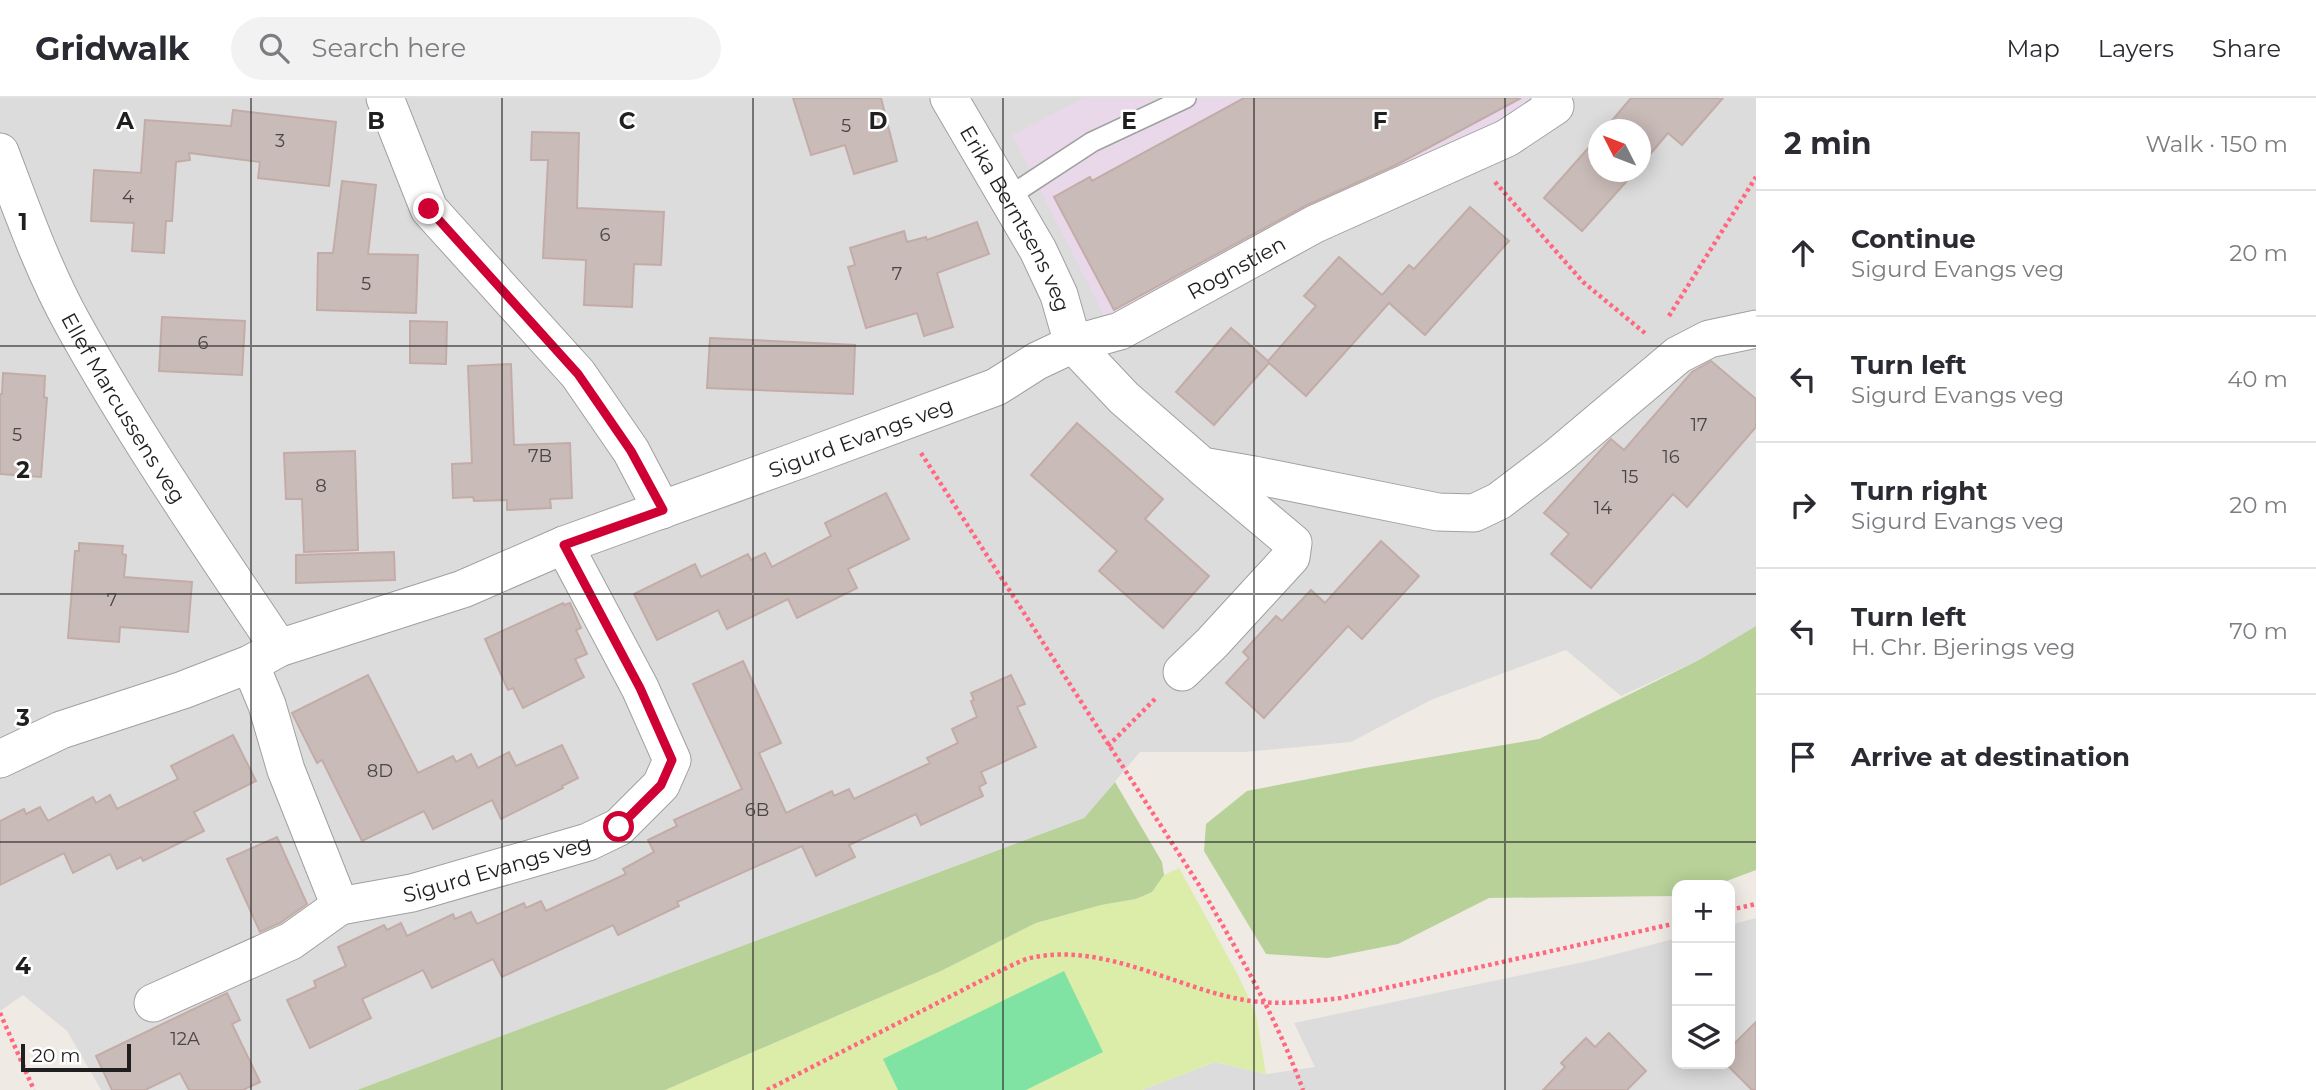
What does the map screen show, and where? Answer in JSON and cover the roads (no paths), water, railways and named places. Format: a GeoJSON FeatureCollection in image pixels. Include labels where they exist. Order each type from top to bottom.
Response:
{"type":"FeatureCollection","features":[{"type":"Feature","properties":{"kind":"street"},"geometry":{"type":"LineString","coordinates":[[385,98],[429,209],[578,374],[631,451],[663,510]]}},
{"type":"Feature","properties":{"kind":"street","name":"Erika Berntsens veg"},"geometry":{"type":"LineString","coordinates":[[949,98],[1038,250],[1059,295],[1073,344]]}},
{"type":"Feature","properties":{"kind":"street","name":"Rognstien"},"geometry":{"type":"LineString","coordinates":[[1073,344],[1120,331],[1315,224],[1507,138],[1557,101]]}},
{"type":"Feature","properties":{"kind":"street","name":"Ellef Marcussens veg"},"geometry":{"type":"LineString","coordinates":[[0,152],[29,230],[71,322],[264,656]]}},
{"type":"Feature","properties":{"kind":"street"},"geometry":{"type":"LineString","coordinates":[[1202,466],[1437,512],[1474,513],[1499,501],[1558,456],[1674,358],[1709,339],[1756,329]]}},
{"type":"Feature","properties":{"kind":"street"},"geometry":{"type":"LineString","coordinates":[[1073,344],[1124,398],[1293,543],[1291,557],[1182,673]]}},
{"type":"Feature","properties":{"kind":"street","name":"Sigurd Evangs veg"},"geometry":{"type":"LineString","coordinates":[[0,759],[61,730],[183,690],[264,656],[463,589],[564,545],[996,387],[1037,361],[1073,344]]}},
{"type":"Feature","properties":{"kind":"street","name":"Sigurd Evangs veg"},"geometry":{"type":"LineString","coordinates":[[153,1003],[292,941],[340,906],[412,893],[588,842],[619,827],[661,785],[672,760],[640,688],[564,545]]}},
{"type":"Feature","properties":{"kind":"street"},"geometry":{"type":"LineString","coordinates":[[264,656],[267,705],[286,769],[340,906]]}},
{"type":"Feature","properties":{"kind":"lane"},"geometry":{"type":"LineString","coordinates":[[1008,197],[1092,142],[1186,98]]}}]}
